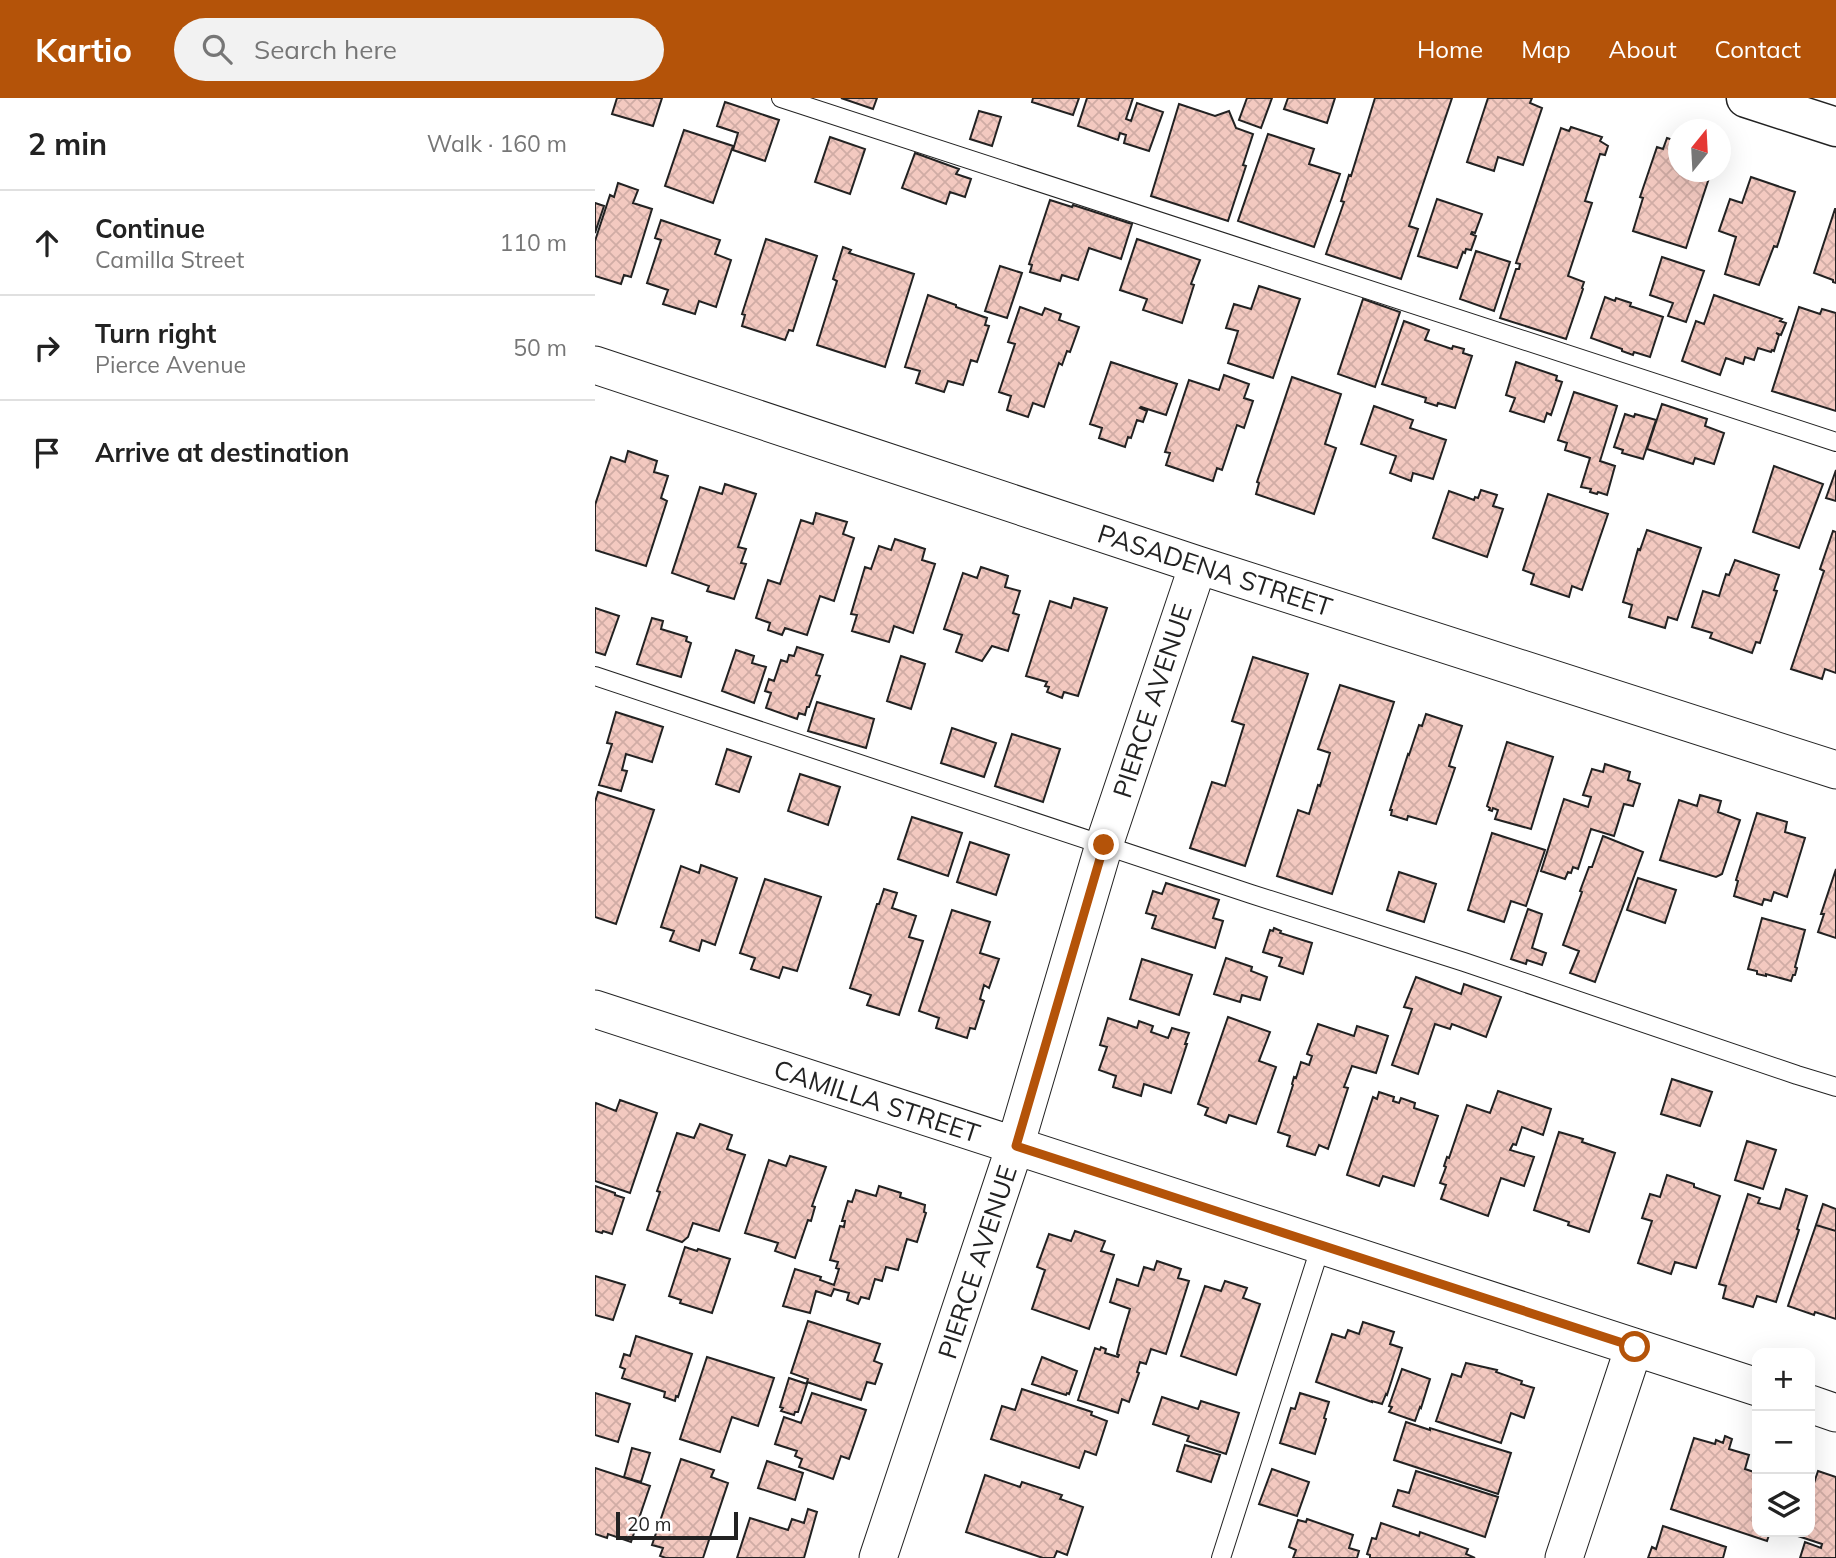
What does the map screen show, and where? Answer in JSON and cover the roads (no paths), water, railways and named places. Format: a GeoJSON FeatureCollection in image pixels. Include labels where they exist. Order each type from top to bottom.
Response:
{"type":"FeatureCollection","features":[{"type":"Feature","properties":{"kind":"street"},"geometry":{"type":"LineString","coordinates":[[1746,98],[1836,127]]}},
{"type":"Feature","properties":{"kind":"street","name":"PASADENA STREET"},"geometry":{"type":"LineString","coordinates":[[595,365],[1198,565],[1836,770]]}},
{"type":"Feature","properties":{"kind":"street","name":"PIERCE AVENUE"},"geometry":{"type":"LineString","coordinates":[[878,1558],[1016,1146],[1104,845],[1198,565]]}},
{"type":"Feature","properties":{"kind":"street","name":"CAMILLA STREET"},"geometry":{"type":"LineString","coordinates":[[595,1009],[1752,1385]]}},
{"type":"Feature","properties":{"kind":"street"},"geometry":{"type":"LineString","coordinates":[[1564,1558],[1635,1347]]}},
{"type":"Feature","properties":{"kind":"street"},"geometry":{"type":"LineString","coordinates":[[1815,1406],[1836,1413]]}},
{"type":"Feature","properties":{"kind":"lane"},"geometry":{"type":"LineString","coordinates":[[781,98],[1836,442]]}},
{"type":"Feature","properties":{"kind":"lane"},"geometry":{"type":"LineString","coordinates":[[595,676],[1464,961],[1836,1087]]}},
{"type":"Feature","properties":{"kind":"lane"},"geometry":{"type":"LineString","coordinates":[[1221,1558],[1321,1245]]}}]}
